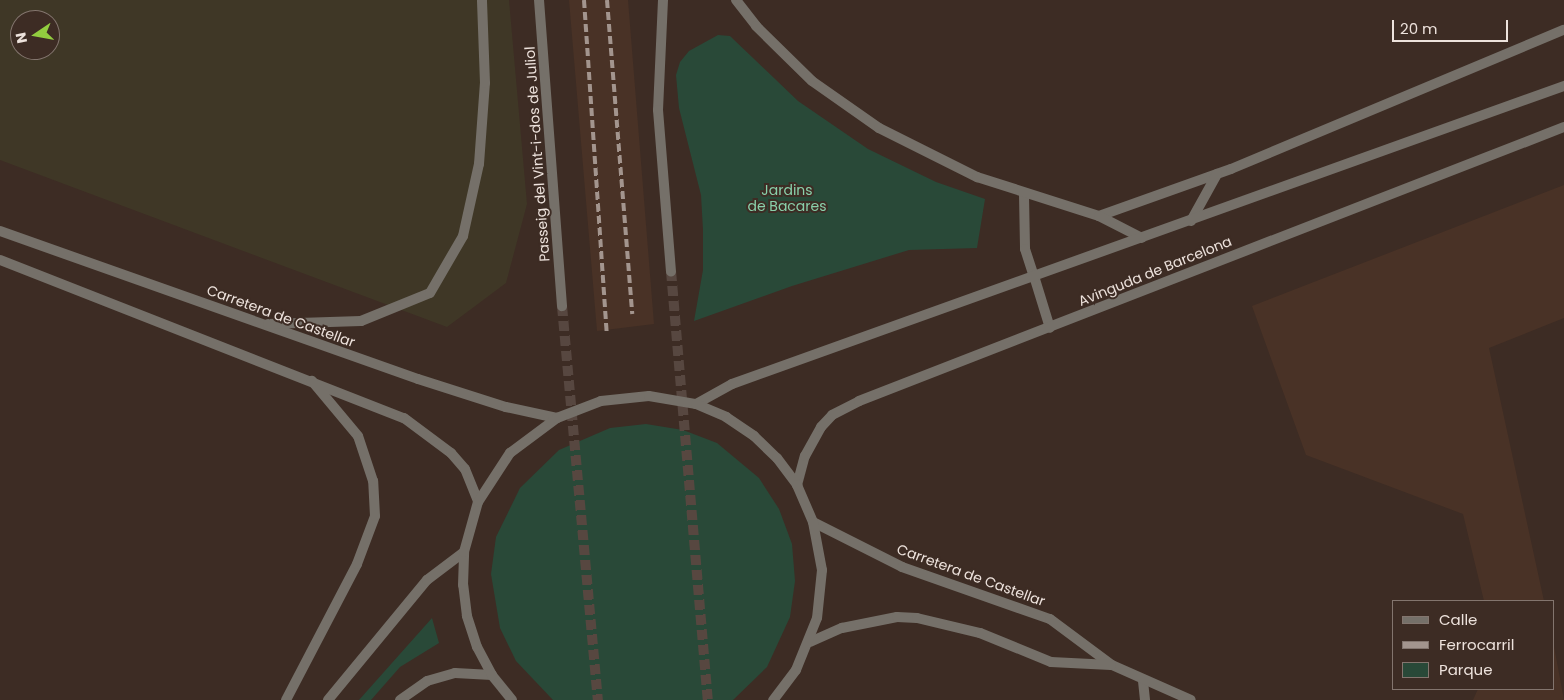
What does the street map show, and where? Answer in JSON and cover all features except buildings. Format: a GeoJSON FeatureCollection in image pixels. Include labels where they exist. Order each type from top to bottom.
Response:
{"type":"FeatureCollection","features":[{"type":"Feature","properties":{"kind":"street"},"geometry":{"type":"LineString","coordinates":[[261,324],[361,321],[430,293],[463,236],[479,164],[485,83],[482,0]]}},
{"type":"Feature","properties":{"kind":"street","name":"Passeig del Vint-i-dos de Juliol"},"geometry":{"type":"LineString","coordinates":[[539,0],[562,306]]}},
{"type":"Feature","properties":{"kind":"street"},"geometry":{"type":"LineString","coordinates":[[663,0],[658,110],[671,271]]}},
{"type":"Feature","properties":{"kind":"street"},"geometry":{"type":"LineString","coordinates":[[736,0],[756,26],[812,81],[866,118],[928,154],[1024,195],[1098,216],[1142,238]]}},
{"type":"Feature","properties":{"kind":"street"},"geometry":{"type":"LineString","coordinates":[[1098,216],[1217,174],[1564,30]]}},
{"type":"Feature","properties":{"kind":"street"},"geometry":{"type":"LineString","coordinates":[[696,404],[732,384],[1564,86]]}},
{"type":"Feature","properties":{"kind":"street","name":"Avinguda de Barcelona"},"geometry":{"type":"LineString","coordinates":[[797,485],[813,439],[832,415],[859,401],[1564,126]]}},
{"type":"Feature","properties":{"kind":"street"},"geometry":{"type":"LineString","coordinates":[[1191,221],[1217,174]]}},
{"type":"Feature","properties":{"kind":"street"},"geometry":{"type":"LineString","coordinates":[[1024,195],[1025,249],[1050,328]]}},
{"type":"Feature","properties":{"kind":"street","name":"Carretera de Castellar"},"geometry":{"type":"LineString","coordinates":[[0,231],[418,379],[506,407],[557,418]]}},
{"type":"Feature","properties":{"kind":"street"},"geometry":{"type":"LineString","coordinates":[[0,260],[312,380],[404,418],[438,442],[464,469],[478,502]]}},
{"type":"Feature","properties":{"kind":"street"},"geometry":{"type":"LineString","coordinates":[[286,700],[356,564],[375,516],[373,481],[358,436],[312,380]]}},
{"type":"Feature","properties":{"kind":"street"},"geometry":{"type":"LineString","coordinates":[[512,700],[492,675],[477,647],[467,616],[463,585],[464,552],[478,502],[510,453],[557,418],[579,408],[625,397],[664,398],[696,404],[726,417],[754,436],[778,458],[797,485],[813,522],[822,570],[817,618],[810,642],[796,670],[776,699]]}},
{"type":"Feature","properties":{"kind":"street","name":"Carretera de Castellar"},"geometry":{"type":"LineString","coordinates":[[813,522],[902,567],[1050,619],[1112,665],[1143,681],[1191,700]]}},
{"type":"Feature","properties":{"kind":"street"},"geometry":{"type":"LineString","coordinates":[[328,700],[427,580],[464,552]]}},
{"type":"Feature","properties":{"kind":"street","name":"Carretera de Castellar"},"geometry":{"type":"LineString","coordinates":[[810,642],[851,626],[897,617],[917,618],[980,633],[1051,662],[1112,665]]}},
{"type":"Feature","properties":{"kind":"street"},"geometry":{"type":"LineString","coordinates":[[400,700],[427,680],[455,673],[492,675]]}},
{"type":"Feature","properties":{"kind":"street"},"geometry":{"type":"LineString","coordinates":[[1143,681],[1144,700]]}},
{"type":"Feature","properties":{"kind":"shaded area"},"geometry":{"type":"Polygon","coordinates":[[[0,0],[509,0],[527,204],[506,283],[447,327],[0,160],[0,0]]]}},
{"type":"Feature","properties":{"kind":"shaded area"},"geometry":{"type":"Polygon","coordinates":[[[569,0],[628,0],[654,324],[597,331],[569,0]]]}},
{"type":"Feature","properties":{"kind":"shaded area"},"geometry":{"type":"Polygon","coordinates":[[[1564,185],[1564,318],[1489,348],[1544,600],[1484,600],[1463,514],[1306,455],[1252,306],[1564,185]]]}},
{"type":"Feature","properties":{"kind":"shaded area"},"geometry":{"type":"Polygon","coordinates":[[[1554,646],[1564,700],[1473,700],[1478,690],[1554,690],[1554,646]]]}},
{"type":"Feature","properties":{"kind":"green space","name":"Jardins de Bacares"},"geometry":{"type":"Polygon","coordinates":[[[718,35],[730,36],[798,101],[868,149],[936,182],[985,199],[977,248],[909,250],[792,286],[694,321],[703,270],[701,195],[679,108],[676,75],[680,62],[689,51],[718,35]]]}},
{"type":"Feature","properties":{"kind":"green space"},"geometry":{"type":"Polygon","coordinates":[[[646,424],[683,430],[717,443],[759,478],[779,509],[792,544],[795,581],[790,617],[767,667],[733,700],[553,700],[516,661],[500,628],[491,574],[496,537],[520,488],[559,450],[610,428],[646,424]]]}},
{"type":"Feature","properties":{"kind":"green space"},"geometry":{"type":"Polygon","coordinates":[[[432,618],[439,643],[400,667],[371,700],[359,700],[432,618]]]}},
{"type":"Feature","properties":{"kind":"tunnel"},"geometry":{"type":"LineString","coordinates":[[671,271],[708,700]]}},
{"type":"Feature","properties":{"kind":"tunnel"},"geometry":{"type":"LineString","coordinates":[[562,306],[598,700]]}},
{"type":"Feature","properties":{"kind":"railway"},"geometry":{"type":"LineString","coordinates":[[584,0],[607,334]]}},
{"type":"Feature","properties":{"kind":"railway"},"geometry":{"type":"LineString","coordinates":[[607,0],[632,314]]}}]}
